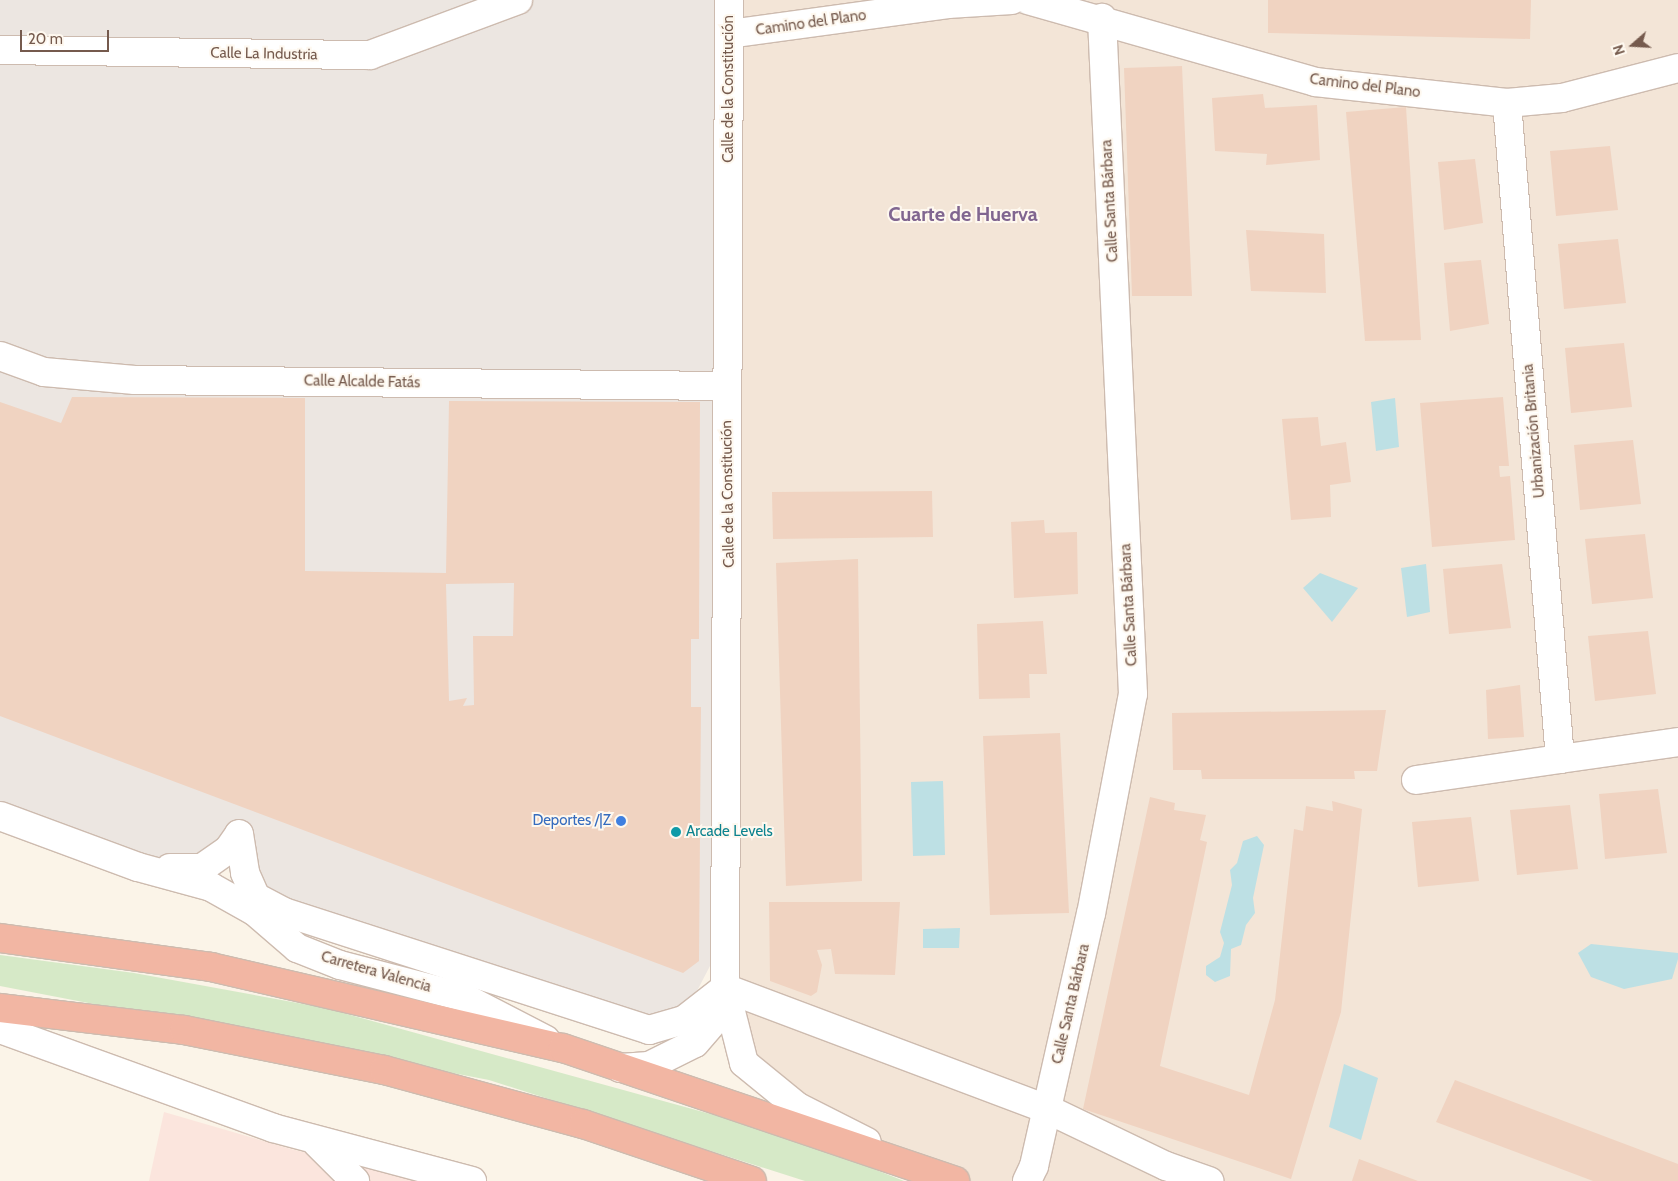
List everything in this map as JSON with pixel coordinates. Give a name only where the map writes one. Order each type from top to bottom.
[{"type":"highway","points":[[0,938],[211,967],[562,1048],[956,1181]]},
{"type":"highway","points":[[0,1008],[184,1030],[384,1070],[583,1124],[752,1181]]},
{"type":"street","name":"Calle La Industria","points":[[0,50],[370,55],[518,0]]},
{"type":"street","name":"Calle de la Constitución","points":[[729,0],[725,988],[744,1063],[798,1107],[910,1164]]},
{"type":"street","name":"Camino del Plano","points":[[729,34],[948,4],[1012,0]]},
{"type":"street","name":"Camino del Plano","points":[[1028,0],[1102,18],[1314,82],[1507,103],[1562,98],[1678,68]]},
{"type":"street","name":"Calle Santa Bárbara","points":[[1027,1181],[1034,1166],[1093,905],[1133,694],[1102,18]]},
{"type":"street","name":"Urbanización Britania","points":[[1507,103],[1560,759]]},
{"type":"street","name":"Calle Alcalde Fatás","points":[[0,356],[44,372],[135,380],[727,386]]},
{"type":"street","points":[[1416,780],[1678,742]]},
{"type":"street","name":"Carretera Valencia","points":[[0,816],[138,867],[212,887],[254,911],[297,948],[340,965],[463,996],[562,1048]]},
{"type":"street","points":[[138,867],[202,868],[228,850],[239,834],[245,873],[255,895]]},
{"type":"street","points":[[224,894],[255,895],[284,912],[649,1030],[684,1020],[725,988],[1047,1109],[1163,1174],[1208,1181]]},
{"type":"street","name":"Calle de la Constitución","points":[[620,1068],[648,1066],[695,1043],[714,1021],[725,988]]},
{"type":"street","points":[[0,1030],[316,1142],[472,1181]]},
{"type":"street","points":[[316,1142],[355,1181]]},
{"type":"shaded area","points":[[0,0],[729,0],[729,586],[711,964],[698,989],[680,1010],[649,1018],[292,905],[214,851],[156,862],[0,802]]},
{"type":"shaded area","points":[[729,0],[1678,0],[1678,1181],[955,1181],[798,1107],[734,1035]]},
{"type":"shaded area","points":[[164,1112],[291,1149],[419,1181],[149,1181]]},
{"type":"green space","points":[[0,955],[134,973],[325,1008],[790,1136],[904,1181],[805,1181],[489,1080],[0,986]]},
{"type":"water","points":[[1395,398],[1399,447],[1376,451],[1371,402]]},
{"type":"water","points":[[1426,564],[1430,612],[1407,617],[1401,568]]},
{"type":"water","points":[[1320,573],[1358,588],[1332,622],[1303,588]]},
{"type":"water","points":[[943,781],[945,855],[913,856],[911,782]]},
{"type":"water","points":[[1257,836],[1264,845],[1253,898],[1255,913],[1246,925],[1241,945],[1231,949],[1230,976],[1215,982],[1206,975],[1206,966],[1220,957],[1224,943],[1220,932],[1232,885],[1230,870],[1237,863],[1243,841]]},
{"type":"water","points":[[960,928],[959,948],[923,948],[923,929]]},
{"type":"water","points":[[1591,944],[1678,953],[1678,959],[1672,979],[1624,989],[1591,977],[1578,953]]},
{"type":"water","points":[[1344,1064],[1378,1078],[1361,1140],[1329,1127]]},
{"type":"building","points":[[1268,0],[1531,0],[1530,39],[1268,33]]},
{"type":"building","points":[[1182,66],[1192,296],[1132,296],[1124,68]]},
{"type":"building","points":[[1263,94],[1265,108],[1317,105],[1320,160],[1266,165],[1267,154],[1215,151],[1212,98]]},
{"type":"building","points":[[1406,107],[1421,340],[1365,341],[1346,112]]},
{"type":"building","points":[[1610,146],[1618,210],[1556,216],[1550,151]]},
{"type":"building","points":[[1475,159],[1483,223],[1444,230],[1438,162]]},
{"type":"building","points":[[1246,230],[1324,234],[1326,293],[1251,291]]},
{"type":"building","points":[[1618,239],[1626,303],[1564,309],[1558,244]]},
{"type":"building","points":[[1481,260],[1489,324],[1450,331],[1444,263]]},
{"type":"building","points":[[1624,343],[1632,407],[1571,413],[1565,348]]},
{"type":"building","points":[[72,397],[305,398],[305,571],[446,573],[449,401],[700,402],[699,639],[691,639],[691,707],[701,707],[699,961],[683,973],[0,716],[0,402],[61,423]],"holes":[[[514,583],[513,636],[473,636],[474,705],[463,706],[467,698],[449,701],[446,584]]]},
{"type":"building","points":[[1503,397],[1509,466],[1499,466],[1500,477],[1510,476],[1515,540],[1432,547],[1420,403]]},
{"type":"building","points":[[1318,417],[1321,446],[1346,442],[1351,482],[1330,485],[1331,517],[1291,520],[1282,419]]},
{"type":"building","points":[[1633,440],[1641,504],[1580,510],[1574,445]]},
{"type":"building","points":[[932,491],[933,537],[773,539],[772,492]]},
{"type":"building","points":[[1044,520],[1045,533],[1077,532],[1078,594],[1014,598],[1011,522]]},
{"type":"building","points":[[1645,534],[1653,598],[1592,604],[1585,539]]},
{"type":"building","points":[[858,559],[862,881],[786,886],[776,563]]},
{"type":"building","points":[[1502,564],[1511,628],[1449,634],[1443,569]]},
{"type":"building","points":[[1043,621],[1047,674],[1029,674],[1030,698],[979,699],[977,624]]},
{"type":"building","points":[[1648,631],[1656,694],[1595,701],[1588,636]]},
{"type":"building","points":[[1520,685],[1524,737],[1488,739],[1486,690]]},
{"type":"building","points":[[1386,710],[1377,771],[1354,771],[1355,779],[1202,779],[1201,770],[1173,770],[1172,713]]},
{"type":"building","points":[[1060,733],[1069,913],[990,915],[983,736]]},
{"type":"building","points":[[1658,789],[1667,853],[1605,859],[1599,794]]},
{"type":"building","points":[[1150,797],[1175,803],[1174,810],[1206,815],[1200,840],[1207,842],[1160,1066],[1249,1095],[1275,1000],[1294,829],[1303,831],[1306,806],[1333,811],[1332,801],[1362,809],[1341,1012],[1291,1179],[1083,1109]]},
{"type":"building","points":[[1570,805],[1578,869],[1517,875],[1510,810]]},
{"type":"building","points":[[1471,817],[1479,881],[1418,887],[1412,822]]},
{"type":"building","points":[[769,902],[900,902],[895,975],[835,974],[831,949],[817,950],[822,965],[817,992],[811,996],[770,981]]},
{"type":"building","points":[[1455,1080],[1678,1164],[1678,1181],[1593,1181],[1436,1122]]},
{"type":"building","points":[[1359,1159],[1418,1181],[1352,1181]]},
{"type":"place","name":"Deportes /|Z","points":[[621,821]]},
{"type":"place","name":"Arcade Levels","points":[[676,832]]},
{"type":"district","name":"Cuarte de Huerva","points":[[963,214]]}]
